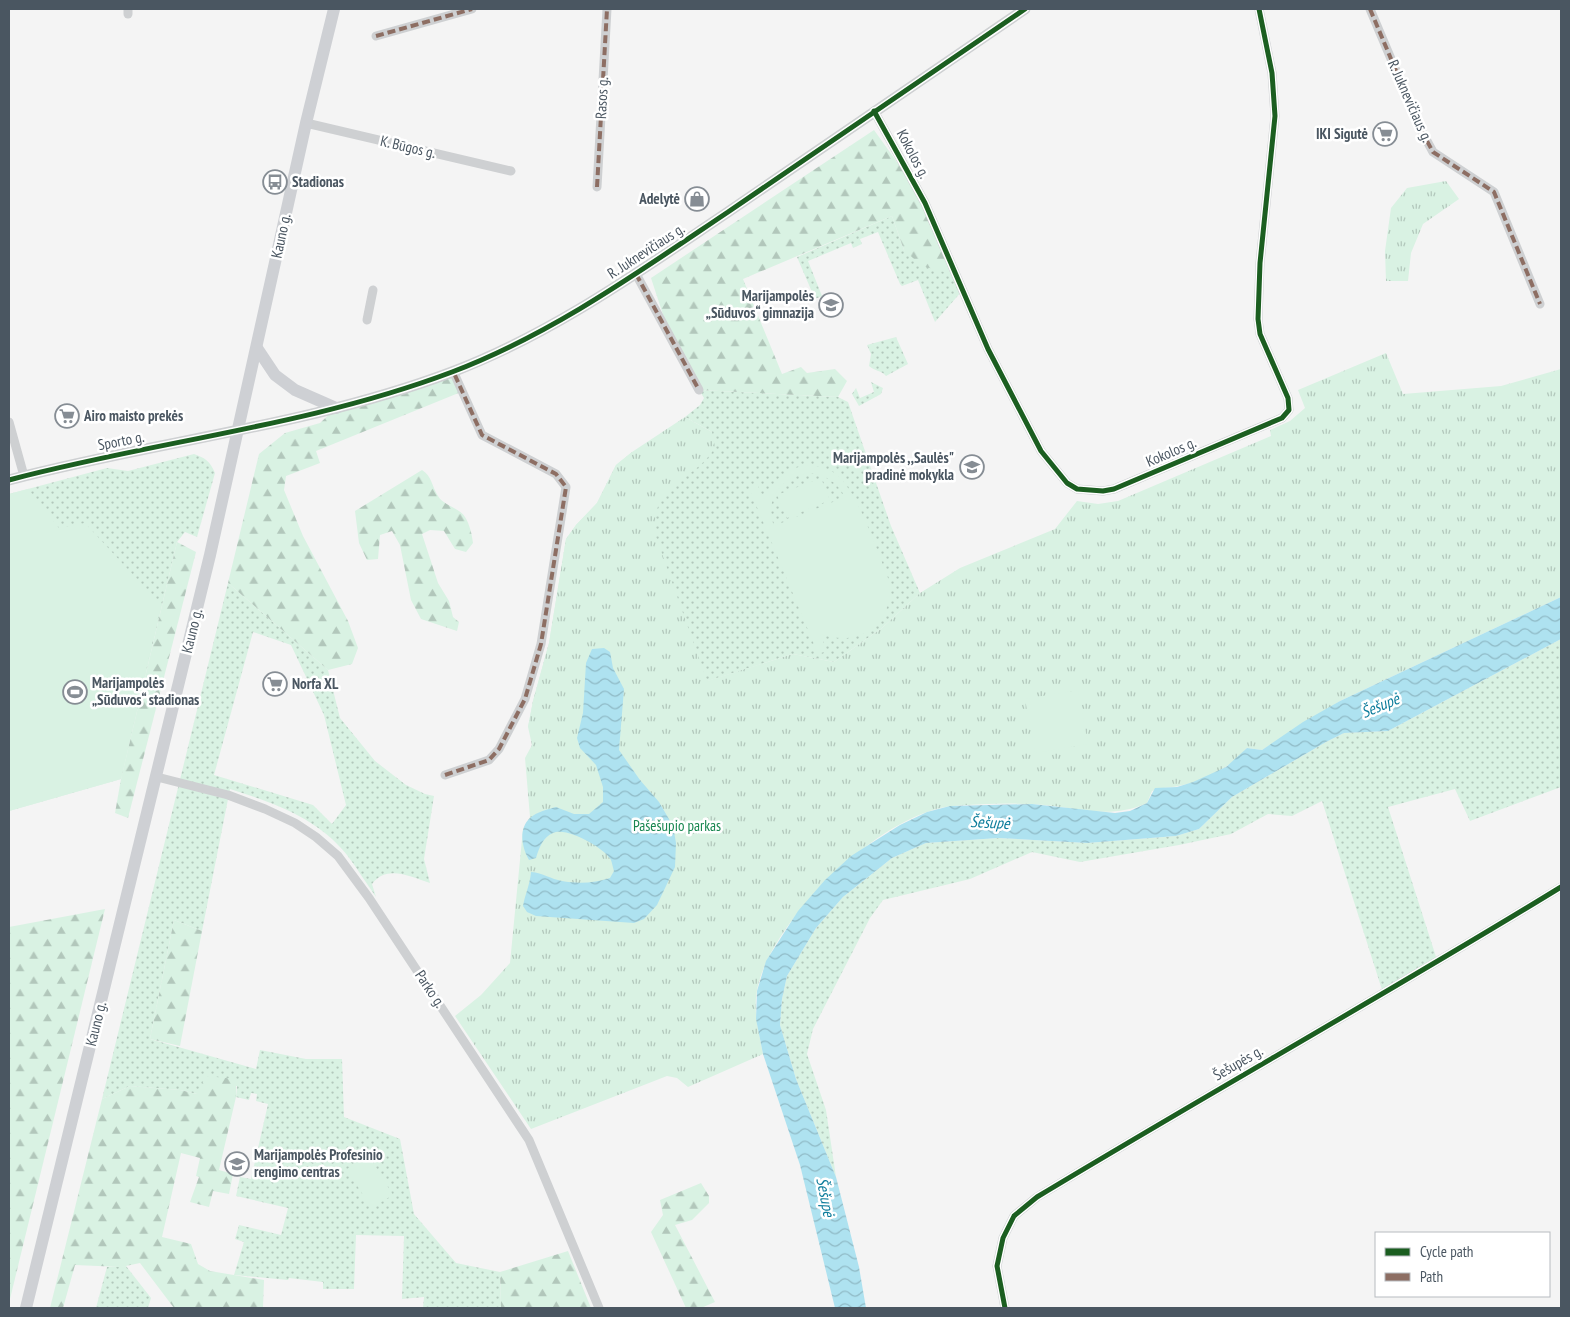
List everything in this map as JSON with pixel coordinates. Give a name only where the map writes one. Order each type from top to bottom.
[{"type":"main road","name":"Kauno g.","points":[[26,1308],[157,777],[239,431],[306,123],[334,9]]},
{"type":"main road","points":[[257,348],[275,375],[294,390],[336,408]]},
{"type":"street","points":[[376,36],[472,9]]},
{"type":"street","name":"Rasos g.","points":[[597,187],[607,9]]},
{"type":"street","name":"R. Juknevičiaus g.","points":[[239,431],[384,395],[453,371],[538,332],[636,274],[1025,9]]},
{"type":"street","name":"Kokolos g.","points":[[874,111],[925,203],[984,341],[1041,451],[1067,483],[1077,488],[1103,491],[1282,418],[1289,410],[1288,398],[1260,334],[1258,319],[1260,263],[1275,116],[1272,73],[1259,9]]},
{"type":"street","name":"R. Juknevičiaus g.","points":[[1370,9],[1421,130],[1433,152],[1494,192],[1540,304]]},
{"type":"street","name":"K. Būgos g.","points":[[306,123],[511,171]]},
{"type":"street","points":[[636,274],[699,390]]},
{"type":"street","points":[[367,320],[373,290]]},
{"type":"street","points":[[445,775],[489,760],[499,749],[525,699],[541,644],[566,486],[556,474],[482,435],[453,371]]},
{"type":"street","points":[[9,422],[24,476]]},
{"type":"street","name":"Sporto g.","points":[[9,480],[103,457],[239,431]]},
{"type":"street","name":"Parko g.","points":[[157,777],[228,795],[266,809],[295,822],[338,856],[369,898],[529,1140],[599,1308]]},
{"type":"street","name":"Šešupės g.","points":[[1005,1308],[997,1266],[1003,1238],[1014,1216],[1038,1198],[1243,1074],[1438,963],[1561,887]]},
{"type":"green space","points":[[874,130],[922,197],[956,275],[922,266],[904,250],[892,216],[743,279],[782,374],[801,367],[807,373],[835,369],[847,381],[838,397],[699,390],[670,336],[651,278]]},
{"type":"green space","points":[[1446,181],[1459,199],[1423,224],[1411,253],[1408,281],[1386,281],[1385,251],[1391,208],[1407,188]]},
{"type":"green space","points":[[892,216],[904,250],[956,275],[962,291],[935,322],[918,280],[902,286],[900,284],[878,232],[860,239],[862,244],[853,248],[851,243],[808,261],[822,296],[815,299],[797,257]]},
{"type":"green space","points":[[896,337],[908,364],[886,376],[869,366],[871,354],[867,345]]},
{"type":"green space","name":"Pašešupio parkas","points":[[1386,353],[1403,394],[1501,386],[1561,369],[1561,597],[1340,701],[1262,750],[1247,748],[1216,773],[1187,784],[1152,791],[1147,803],[1118,811],[1104,812],[1032,804],[953,806],[925,813],[894,828],[863,849],[833,874],[806,903],[783,933],[766,963],[757,990],[756,1014],[763,1054],[688,1087],[677,1078],[667,1076],[531,1129],[455,1016],[481,995],[510,963],[523,829],[530,817],[525,758],[532,745],[528,727],[549,643],[566,539],[576,525],[597,503],[616,465],[632,452],[685,417],[712,432],[715,447],[706,459],[667,492],[660,502],[656,516],[655,534],[707,681],[793,654],[834,662],[882,628],[920,593],[960,568],[1055,529],[1077,501],[1098,504],[1118,501],[1271,436],[1270,430],[1290,421],[1305,408],[1298,390]]},
{"type":"green space","points":[[453,371],[461,392],[316,451],[320,463],[286,476],[284,490],[303,536],[348,621],[358,648],[352,664],[328,670],[228,583],[259,454],[285,433],[320,423],[336,408]]},
{"type":"green space","points":[[871,382],[883,388],[881,394],[859,406],[852,394],[856,388],[860,398],[874,392]]},
{"type":"green space","points":[[699,390],[838,397],[848,402],[891,526],[920,593],[882,628],[834,662],[793,654],[692,686],[528,727],[549,643],[566,539],[576,525],[597,503],[616,465],[632,452],[631,468],[712,432],[685,417],[700,405],[704,398]]},
{"type":"green space","name":"Marijampolės „Sūduvos“ stadionas","points":[[194,454],[207,461],[215,473],[197,537],[185,532],[177,542],[121,779],[9,811],[9,494],[107,468],[128,471]]},
{"type":"green space","points":[[807,465],[817,466],[833,472],[842,479],[866,521],[889,580],[889,596],[886,609],[872,629],[861,635],[848,638],[835,638],[820,634],[827,651],[818,654],[749,488],[757,484],[764,499],[781,476]],"holes":[[[815,474],[835,483],[845,497],[774,526],[771,507],[777,491],[790,479],[799,475]]]},
{"type":"green space","points":[[422,470],[428,475],[436,493],[441,499],[463,514],[471,533],[473,543],[466,552],[455,549],[444,531],[430,530],[422,534],[438,583],[449,601],[453,617],[459,622],[457,631],[421,619],[411,600],[400,545],[392,531],[380,535],[378,559],[367,560],[359,543],[355,511]]},
{"type":"green space","points":[[821,478],[830,500],[787,518],[777,495]]},
{"type":"green space","name":"Marijampolės „Sūduvos“ stadionas","points":[[28,489],[59,528],[85,523],[161,605],[121,779],[9,811],[9,494]]},
{"type":"green space","points":[[177,542],[196,552],[128,818],[115,813],[121,779]]},
{"type":"green space","points":[[228,583],[328,670],[340,718],[375,761],[406,785],[434,796],[424,859],[430,883],[407,875],[392,873],[378,878],[372,884],[376,897],[347,855],[323,831],[279,806],[230,789],[202,931],[174,920],[150,1039],[256,1069],[260,1050],[306,1059],[342,1059],[344,1117],[400,1139],[414,1214],[456,1263],[500,1272],[501,1308],[423,1308],[424,1297],[402,1299],[404,1236],[356,1235],[354,1289],[323,1289],[323,1282],[234,1275],[244,1242],[235,1239],[239,1225],[281,1235],[288,1208],[236,1196],[240,1177],[251,1179],[268,1104],[256,1101],[257,1094],[251,1093],[249,1100],[236,1097],[237,1086],[197,1094],[180,1090],[130,1086],[102,1099]],"holes":[[[253,632],[291,645],[324,715],[346,805],[332,824],[313,805],[214,775]]]},
{"type":"green space","points":[[1561,639],[1561,787],[1470,821],[1455,789],[1388,807],[1438,963],[1383,993],[1322,801],[1292,816],[1268,814],[1231,834],[1179,845],[1080,862],[1032,852],[970,879],[883,900],[870,918],[813,1029],[807,1054],[826,1110],[836,1177],[796,1079],[780,1025],[782,999],[787,976],[816,928],[843,897],[892,858],[926,843],[998,838],[1087,843],[1176,836],[1199,829],[1232,797],[1326,742],[1344,733],[1388,731]]},
{"type":"green space","points":[[1078,690],[1088,744],[1035,753],[1025,699]]},
{"type":"green space","points":[[105,909],[9,1303],[9,927]]},
{"type":"green space","points":[[174,920],[202,931],[180,1046],[150,1039]]},
{"type":"green space","points":[[206,1076],[236,1079],[236,1097],[219,1170],[233,1174],[229,1194],[213,1191],[209,1207],[190,1202],[199,1177],[196,1176],[200,1158],[181,1153],[162,1237],[191,1244],[198,1264],[210,1271],[264,1280],[263,1308],[174,1308],[140,1263],[121,1267],[75,1265],[63,1308],[50,1308],[102,1099],[130,1086],[180,1090],[197,1094]]},
{"type":"green space","points":[[369,1156],[393,1195],[371,1208],[347,1169]]},
{"type":"green space","points":[[701,1183],[709,1196],[709,1203],[692,1220],[675,1225],[715,1302],[701,1308],[686,1308],[651,1232],[663,1215],[660,1200]]},
{"type":"green space","points":[[568,1251],[591,1308],[501,1308],[500,1272]]},
{"type":"green space","points":[[126,1266],[151,1298],[148,1308],[96,1308],[107,1267]]},
{"type":"water","name":"Šešupė","points":[[1561,597],[1561,639],[1388,731],[1344,733],[1326,742],[1232,797],[1199,829],[1176,836],[1087,843],[998,838],[926,843],[892,858],[843,897],[816,928],[787,976],[782,999],[780,1025],[796,1079],[836,1177],[859,1267],[866,1308],[835,1308],[800,1165],[763,1054],[756,1019],[757,991],[766,961],[798,911],[825,880],[851,856],[900,825],[927,812],[950,806],[1032,804],[1115,813],[1130,811],[1147,803],[1155,788],[1177,787],[1226,767],[1247,748],[1262,750],[1303,722],[1340,701]]},
{"type":"water","points":[[604,648],[610,652],[613,668],[624,689],[619,750],[640,780],[659,802],[673,826],[676,843],[675,867],[657,905],[644,919],[634,923],[536,916],[527,912],[523,906],[531,872],[562,881],[580,883],[610,878],[614,871],[611,860],[607,855],[585,839],[575,835],[559,832],[553,833],[542,843],[536,858],[529,860],[522,839],[526,822],[539,812],[556,807],[574,814],[589,814],[603,802],[603,787],[596,765],[580,748],[577,738],[583,713],[586,663],[592,649]]},
{"type":"marked path","points":[[376,36],[472,9]]},
{"type":"marked path","points":[[597,187],[607,9]]},
{"type":"marked path","points":[[1370,9],[1421,130],[1433,152],[1494,192],[1540,304]]},
{"type":"marked path","points":[[636,274],[699,390]]},
{"type":"marked path","points":[[445,775],[489,760],[499,749],[525,699],[541,644],[566,487],[556,474],[482,435],[453,371]]},
{"type":"cycle path","points":[[9,480],[64,466],[288,420],[343,406],[398,391],[489,357],[560,320],[628,279],[1025,9]]},
{"type":"cycle path","points":[[874,111],[925,203],[988,349],[1041,451],[1067,483],[1077,489],[1103,491],[1114,489],[1282,418],[1289,410],[1288,398],[1260,334],[1258,319],[1260,263],[1275,116],[1272,73],[1259,9]]},
{"type":"cycle path","points":[[1005,1308],[997,1266],[1003,1238],[1014,1216],[1037,1197],[1561,887]]},
{"type":"place","name":"IKI Sigutė","points":[[1385,134]]},
{"type":"place","name":"Stadionas","points":[[275,182]]},
{"type":"place","name":"Adelytė","points":[[697,199]]},
{"type":"place","name":"Marijampolės „Sūduvos“ gimnazija","points":[[831,305]]},
{"type":"place","name":"Airo maisto prekės","points":[[67,416]]},
{"type":"place","name":"Marijampolės ,,Saulės\" pradinė mokykla","points":[[972,467]]},
{"type":"place","name":"Norfa XL","points":[[275,684]]},
{"type":"place","name":"Marijampolės „Sūduvos“ stadionas","points":[[75,692]]},
{"type":"place","name":"Marijampolės Profesinio rengimo centras","points":[[237,1164]]}]
